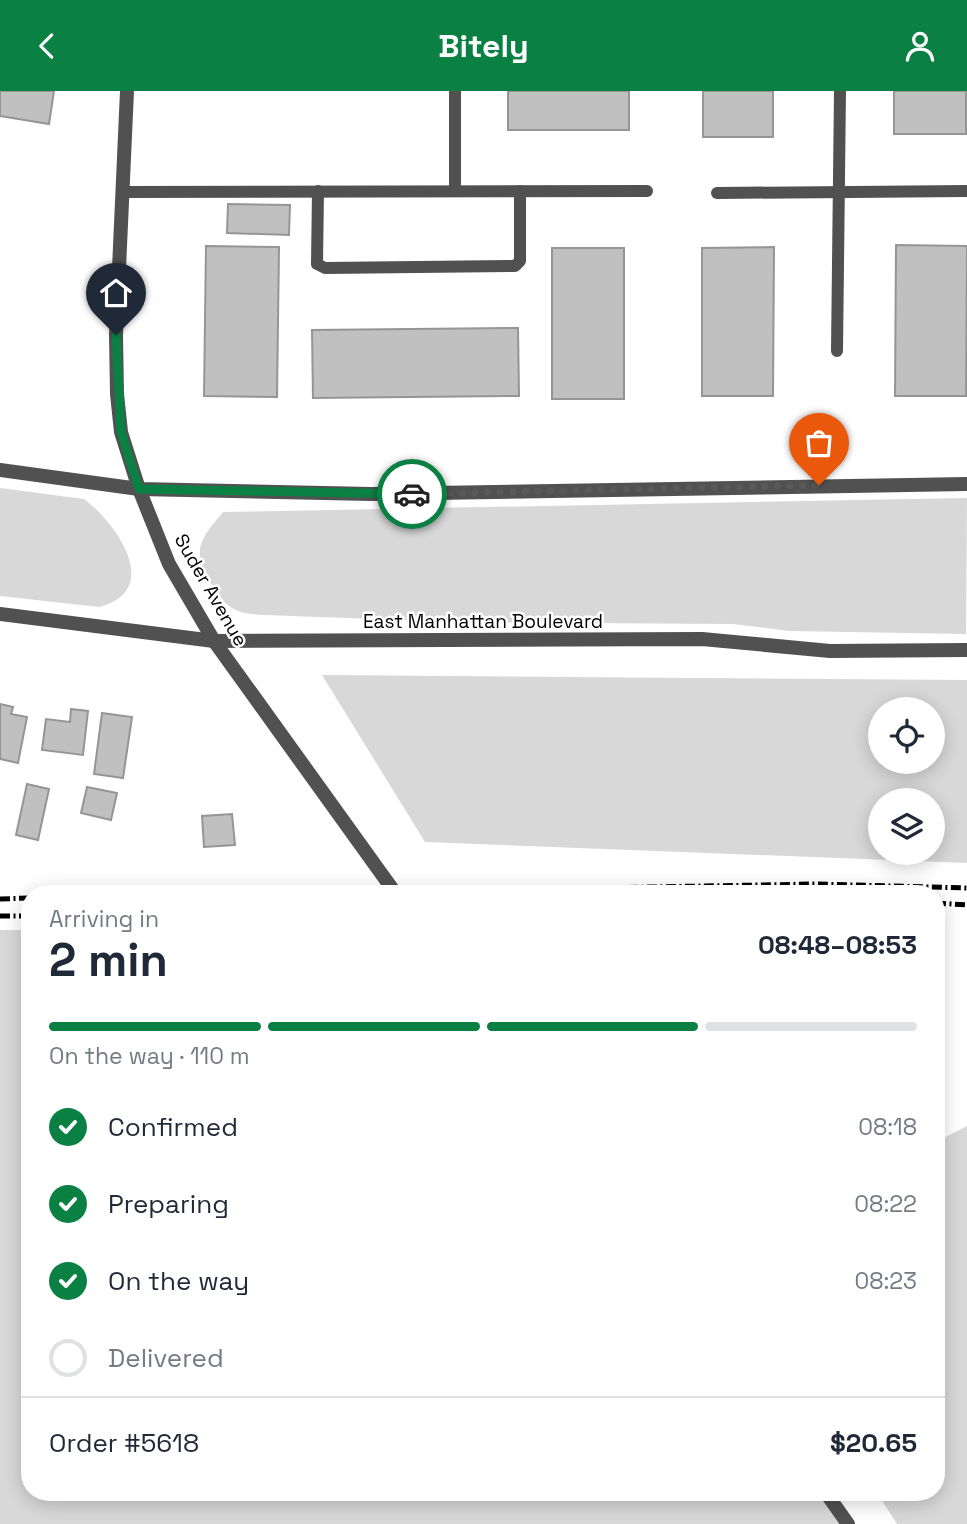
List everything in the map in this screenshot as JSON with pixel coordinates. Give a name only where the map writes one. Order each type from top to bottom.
[{"type":"street","name":"Suder Avenue","points":[[127,91],[117,394],[121,432],[139,489],[169,564],[214,641],[390,885]]},
{"type":"street","points":[[0,470],[139,489],[454,494],[770,485],[967,484]]},
{"type":"street","name":"East Manhattan Boulevard","points":[[0,614],[214,641],[702,639],[830,651],[967,650]]},
{"type":"street","points":[[831,1501],[848,1524]]},
{"type":"lane","points":[[455,91],[455,191]]},
{"type":"lane","points":[[836,351],[840,91]]},
{"type":"lane","points":[[318,191],[317,264],[325,268],[515,265],[520,261],[520,191]]},
{"type":"lane","points":[[122,192],[647,191]]},
{"type":"lane","points":[[717,193],[967,191]]},
{"type":"shaded area","points":[[0,488],[84,499],[120,539],[128,556],[131,572],[129,586],[118,598],[99,607],[0,596]]},
{"type":"shaded area","points":[[967,498],[966,634],[790,631],[733,624],[454,622],[251,614],[237,611],[224,601],[209,580],[200,556],[203,539],[223,512]]},
{"type":"shaded area","points":[[322,675],[967,680],[967,863],[945,862],[945,788],[868,788],[868,859],[425,842]]},
{"type":"shaded area","points":[[0,930],[21,930],[21,1501],[831,1501],[848,1524],[0,1524]]},
{"type":"shaded area","points":[[967,1126],[967,1524],[897,1524],[882,1501],[945,1501],[945,1137]]},
{"type":"building","points":[[0,91],[54,91],[49,124],[0,116]]},
{"type":"building","points":[[508,91],[629,91],[629,130],[508,130]]},
{"type":"building","points":[[703,91],[773,91],[773,137],[703,137]]},
{"type":"building","points":[[894,91],[966,91],[966,134],[894,134]]},
{"type":"building","points":[[228,204],[290,205],[289,235],[227,233]]},
{"type":"building","points":[[896,245],[967,246],[966,396],[895,396]]},
{"type":"building","points":[[206,246],[279,247],[277,397],[204,396]]},
{"type":"building","points":[[774,247],[773,396],[702,396],[702,248]]},
{"type":"building","points":[[552,248],[624,248],[624,399],[552,399]]},
{"type":"building","points":[[518,328],[519,396],[313,398],[312,330]]},
{"type":"building","points":[[0,704],[13,707],[11,714],[27,717],[18,763],[0,759]]},
{"type":"building","points":[[71,709],[88,711],[83,755],[42,750],[46,719],[70,722]]},
{"type":"building","points":[[102,713],[132,717],[123,778],[94,774]]},
{"type":"building","points":[[27,784],[49,789],[38,840],[16,835]]},
{"type":"building","points":[[87,787],[117,793],[111,820],[81,813]]},
{"type":"building","points":[[232,814],[235,845],[204,847],[202,816]]},
{"type":"railway","points":[[760,885],[853,885]]},
{"type":"railway","points":[[945,887],[967,888]]},
{"type":"railway","points":[[0,899],[21,898]]},
{"type":"railway","points":[[945,904],[967,905]]},
{"type":"railway","points":[[0,916],[21,916]]},
{"type":"way so far","points":[[412,494],[819,485]]},
{"type":"route","points":[[116,335],[121,432],[139,489],[412,494]]}]
